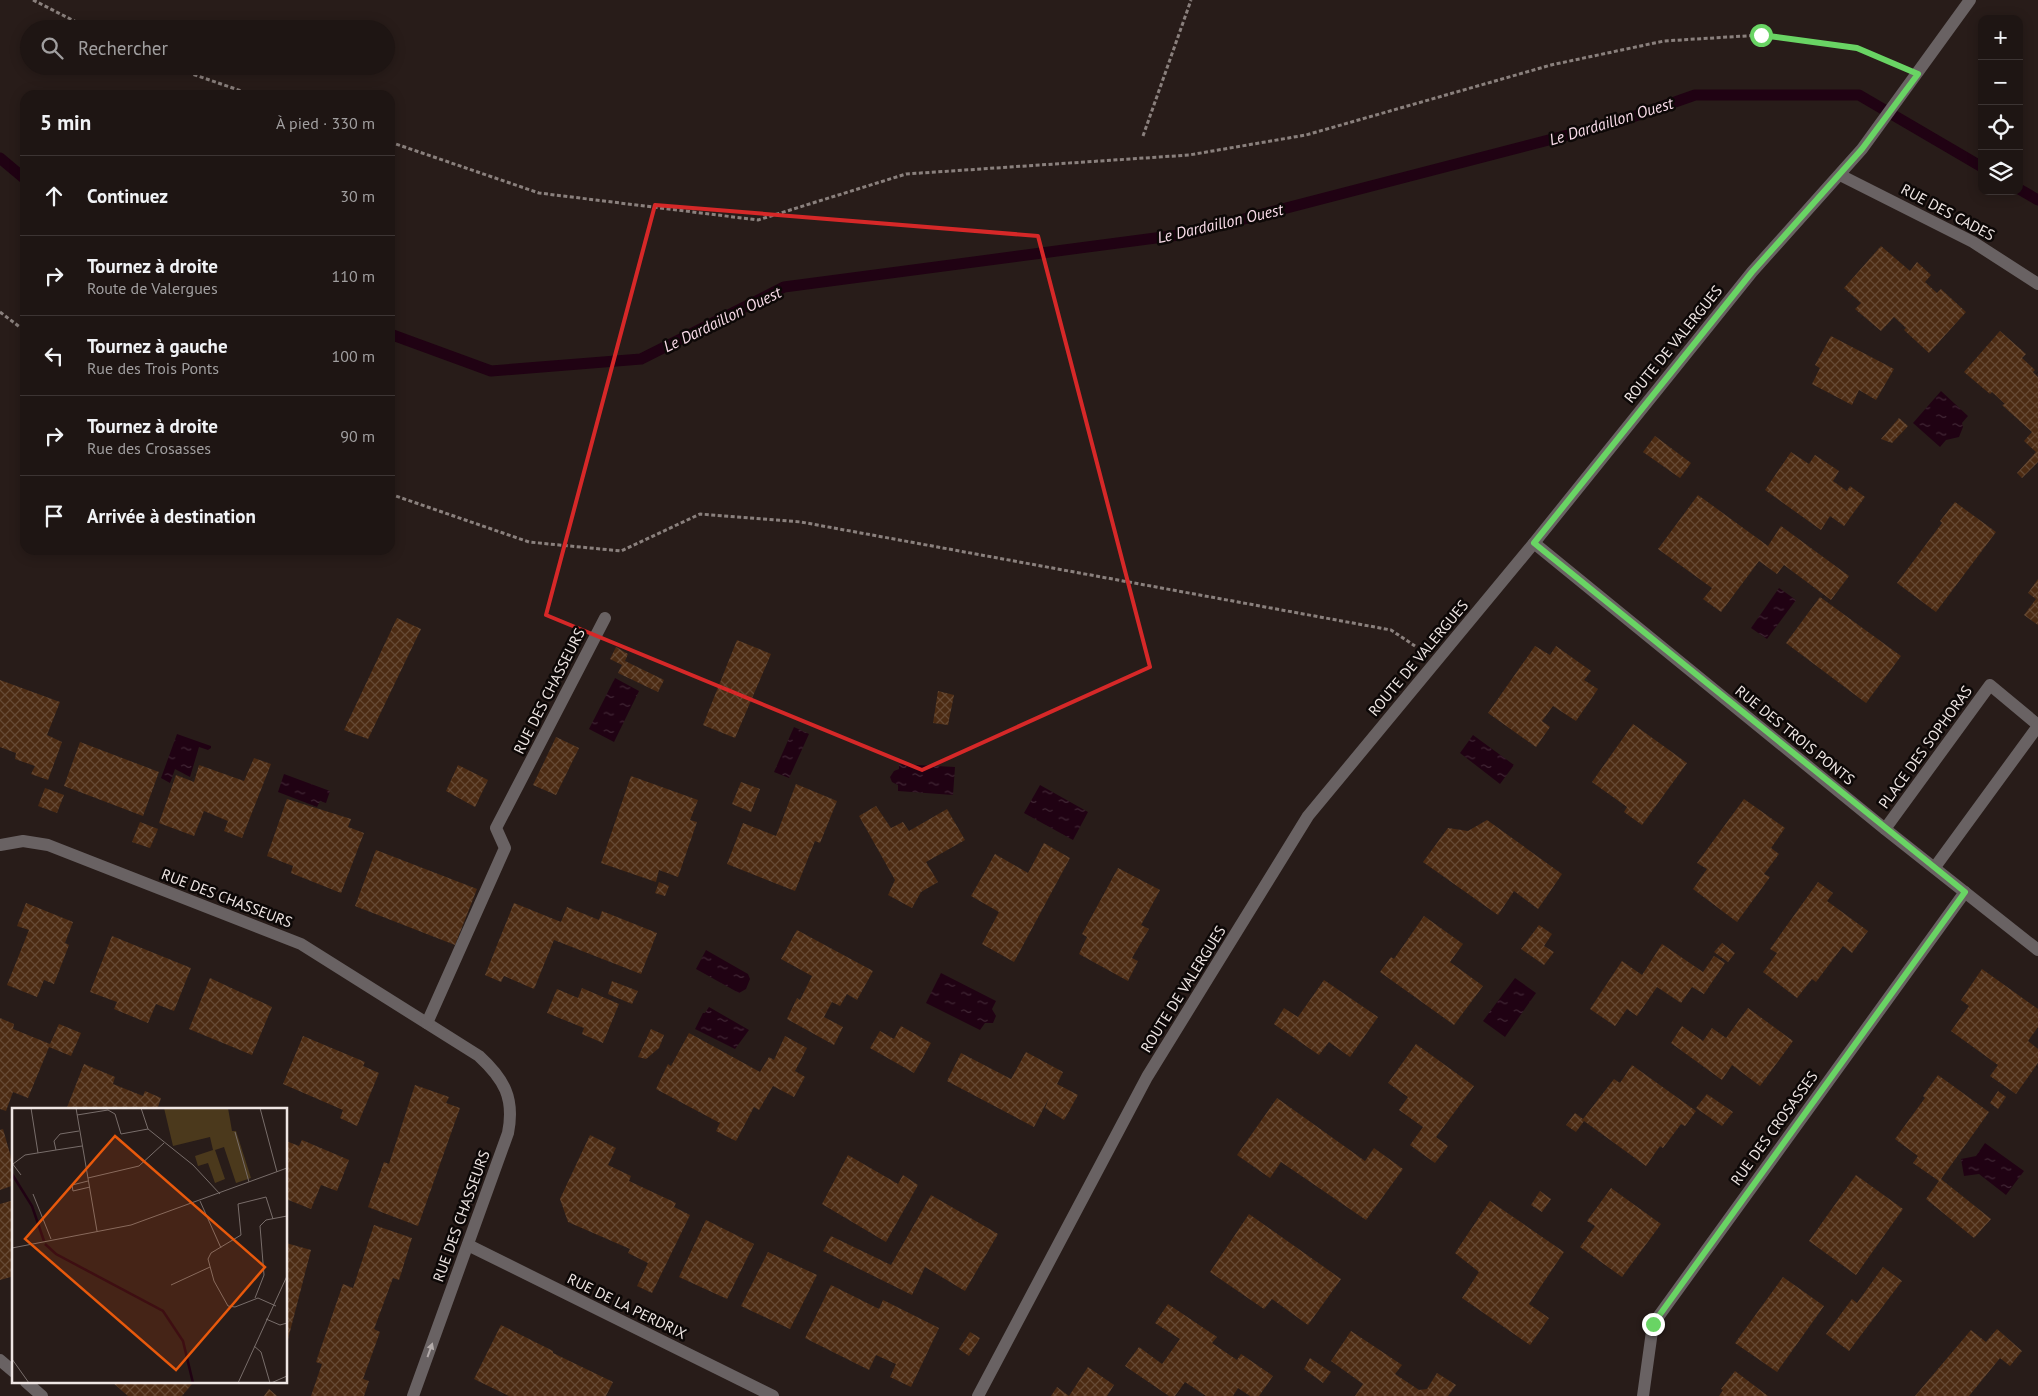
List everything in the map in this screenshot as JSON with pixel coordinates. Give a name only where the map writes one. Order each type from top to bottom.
[{"type":"street","name":"ROUTE DE VALERGUES","points":[[978,1396],[1147,1077],[1303,825],[1534,543],[1752,272],[1862,149],[1970,0]]},
{"type":"street","name":"RUE DES CADES","points":[[1840,175],[1973,242],[2038,284]]},
{"type":"street","name":"RUE DES TROIS PONTS","points":[[1534,543],[1885,829],[2038,950]]},
{"type":"street","name":"RUE DES CHASSEURS","points":[[427,1023],[505,848],[496,828],[605,618]]},
{"type":"street","name":"PLACE DES SOPHORAS","points":[[1885,829],[1990,685],[2038,725],[1935,867]]},
{"type":"street","name":"RUE DES CHASSEURS","points":[[0,845],[23,840],[48,845],[301,944],[479,1056],[497,1072],[506,1089],[512,1114],[508,1133],[413,1396]]},
{"type":"street","name":"RUE DES CROSASSES","points":[[1643,1396],[1653,1324],[1965,892]]},
{"type":"street","name":"RUE DE LA PERDRIX","points":[[468,1245],[773,1396]]},
{"type":"street","points":[[0,1360],[12,1370]]},
{"type":"street","points":[[28,1384],[42,1396]]},
{"type":"path","points":[[33,0],[72,20]]},
{"type":"path","points":[[1143,136],[1191,0]]},
{"type":"path","points":[[395,144],[539,193],[758,220],[906,174],[1190,155],[1306,135],[1551,65],[1664,41],[1761,35],[1857,48],[1914,79]]},
{"type":"path","points":[[195,75],[239,90]]},
{"type":"path","points":[[0,312],[20,327]]},
{"type":"path","points":[[395,496],[529,542],[621,551],[700,514],[800,522],[1391,630],[1437,661]]},
{"type":"highlighted area","points":[[655,205],[1038,236],[1150,667],[922,770],[546,615]]},
{"type":"water","points":[[1941,391],[1968,416],[1962,423],[1963,427],[1959,437],[1946,440],[1940,447],[1913,423]]},
{"type":"water","points":[[1779,588],[1796,600],[1767,639],[1751,628]]},
{"type":"water","points":[[615,678],[639,691],[614,742],[589,729]]},
{"type":"water","points":[[794,727],[809,734],[789,778],[774,772]]},
{"type":"water","points":[[177,734],[211,746],[211,748],[208,750],[199,747],[190,777],[175,769],[170,783],[161,778]]},
{"type":"water","points":[[1473,735],[1514,765],[1500,784],[1460,753]]},
{"type":"water","points":[[899,764],[955,767],[953,795],[898,791],[898,785],[892,782],[890,777],[894,771],[899,769]]},
{"type":"water","points":[[284,774],[330,791],[326,803],[320,801],[317,807],[278,792]]},
{"type":"water","points":[[1040,785],[1088,812],[1073,840],[1024,813]]},
{"type":"water","points":[[706,950],[748,974],[750,979],[746,989],[739,993],[696,969]]},
{"type":"water","points":[[941,973],[996,1001],[992,1009],[996,1016],[993,1023],[985,1023],[980,1030],[926,1003]]},
{"type":"water","points":[[1515,978],[1536,993],[1505,1037],[1483,1021]]},
{"type":"water","points":[[709,1007],[749,1030],[735,1049],[695,1029],[703,1013]]},
{"type":"water","points":[[1985,1143],[2024,1171],[2006,1195],[1979,1174],[1964,1176],[1961,1159],[1976,1156]]},
{"type":"building","points":[[1881,246],[1910,271],[1917,262],[1931,275],[1925,282],[1937,293],[1941,289],[1966,312],[1929,353],[1904,330],[1906,328],[1894,317],[1881,331],[1855,309],[1861,303],[1844,288]]},
{"type":"building","points":[[2000,331],[2026,354],[2022,358],[2035,370],[2033,372],[2038,377],[2038,462],[2022,478],[2017,473],[2036,452],[2024,441],[2032,432],[2002,405],[2005,404],[1992,392],[1990,394],[1964,372]]},
{"type":"building","points":[[1831,336],[1894,369],[1876,400],[1859,390],[1852,405],[1812,384],[1820,368],[1815,365]]},
{"type":"building","points":[[1899,418],[1908,426],[1892,443],[1881,439]]},
{"type":"building","points":[[1655,436],[1691,463],[1680,478],[1643,452]]},
{"type":"building","points":[[1791,452],[1809,464],[1815,455],[1839,471],[1833,481],[1847,491],[1850,486],[1865,497],[1844,526],[1830,516],[1821,530],[1765,490]]},
{"type":"building","points":[[1698,495],[1768,546],[1781,526],[1849,576],[1831,600],[1784,565],[1777,574],[1759,561],[1721,612],[1703,599],[1712,588],[1658,549]]},
{"type":"building","points":[[1955,502],[1996,532],[1936,612],[1897,583],[1942,523],[1940,521]]},
{"type":"building","points":[[2038,579],[2038,625],[2024,615],[2036,599],[2028,593]]},
{"type":"building","points":[[1820,597],[1901,656],[1866,703],[1786,643]]},
{"type":"building","points":[[397,618],[421,629],[368,739],[344,730]]},
{"type":"building","points":[[737,640],[771,654],[735,738],[703,725]]},
{"type":"building","points":[[1535,646],[1550,655],[1556,646],[1591,671],[1584,680],[1598,689],[1576,721],[1553,706],[1542,721],[1550,727],[1536,747],[1488,713]]},
{"type":"building","points":[[616,647],[628,654],[625,661],[664,680],[658,692],[618,673],[622,665],[610,659]]},
{"type":"building","points":[[0,680],[60,702],[47,735],[62,742],[48,780],[31,774],[35,766],[15,759],[16,753],[0,747]]},
{"type":"building","points":[[938,691],[954,695],[948,725],[933,723]]},
{"type":"building","points":[[1633,724],[1687,763],[1642,825],[1624,812],[1627,807],[1592,782]]},
{"type":"building","points":[[556,737],[579,748],[556,795],[533,785]]},
{"type":"building","points":[[80,742],[159,772],[143,816],[64,786]]},
{"type":"building","points":[[254,758],[271,764],[242,838],[224,831],[228,821],[204,811],[194,836],[159,823],[176,775],[194,782],[199,765],[244,781]]},
{"type":"building","points":[[458,765],[488,780],[475,807],[446,791]]},
{"type":"building","points":[[631,776],[698,800],[690,820],[697,822],[678,877],[659,870],[656,882],[601,863]]},
{"type":"building","points":[[741,782],[760,789],[751,812],[732,804]]},
{"type":"building","points":[[796,784],[837,801],[820,843],[815,841],[795,891],[727,864],[743,823],[776,836]]},
{"type":"building","points":[[45,788],[64,795],[57,813],[38,806]]},
{"type":"building","points":[[287,799],[351,819],[348,827],[364,833],[341,893],[291,873],[293,866],[267,856]]},
{"type":"building","points":[[1744,799],[1785,828],[1771,848],[1779,854],[1764,874],[1770,877],[1737,922],[1693,889],[1707,869],[1697,863]]},
{"type":"building","points":[[876,806],[891,828],[903,822],[909,831],[947,809],[965,840],[926,862],[938,882],[921,892],[912,908],[888,895],[895,880],[859,816]]},
{"type":"building","points":[[1487,820],[1562,874],[1538,909],[1514,891],[1498,915],[1423,862],[1448,828],[1468,831]]},
{"type":"building","points":[[140,822],[158,829],[150,848],[132,842]]},
{"type":"building","points":[[1044,843],[1070,858],[1014,962],[982,944],[999,912],[971,896],[995,854],[1028,873]]},
{"type":"building","points":[[376,850],[477,889],[455,945],[355,906]]},
{"type":"building","points":[[1118,868],[1160,890],[1141,925],[1149,929],[1132,958],[1138,961],[1128,981],[1079,954],[1087,937],[1082,934]]},
{"type":"building","points":[[659,882],[669,886],[665,896],[655,893]]},
{"type":"building","points":[[1818,882],[1833,893],[1827,901],[1868,931],[1852,953],[1843,946],[1816,982],[1812,979],[1797,998],[1763,972],[1777,953],[1770,949]]},
{"type":"building","points":[[26,903],[73,922],[65,943],[69,945],[54,984],[44,980],[37,997],[7,985],[29,930],[17,926]]},
{"type":"building","points":[[514,903],[561,922],[567,907],[599,920],[602,911],[657,933],[641,974],[554,940],[534,989],[504,976],[501,982],[485,975]]},
{"type":"building","points":[[1424,916],[1463,944],[1450,962],[1483,986],[1454,1025],[1380,972],[1391,957],[1394,959]]},
{"type":"building","points":[[1539,925],[1552,934],[1544,946],[1554,952],[1544,965],[1521,949]]},
{"type":"building","points":[[797,930],[873,971],[857,1000],[847,994],[840,1006],[832,1002],[824,1017],[843,1027],[834,1045],[787,1019],[797,998],[800,1000],[812,976],[781,959]]},
{"type":"building","points":[[112,936],[191,968],[174,1011],[156,1004],[148,1023],[114,1009],[117,1002],[90,992]]},
{"type":"building","points":[[1722,943],[1735,953],[1728,962],[1714,952]]},
{"type":"building","points":[[1662,944],[1703,972],[1714,956],[1725,963],[1704,994],[1692,987],[1681,1003],[1657,987],[1637,1016],[1627,1009],[1615,1026],[1590,1009],[1622,961],[1642,975]]},
{"type":"building","points":[[1982,969],[2038,1009],[2038,1027],[2028,1041],[2038,1049],[2038,1063],[2016,1094],[1990,1076],[1998,1065],[1951,1031],[1969,1006],[1961,1000]]},
{"type":"building","points":[[210,978],[272,1007],[252,1055],[189,1029]]},
{"type":"building","points":[[1324,980],[1378,1017],[1350,1057],[1329,1042],[1319,1055],[1274,1024],[1284,1008],[1298,1017]]},
{"type":"building","points":[[612,981],[638,991],[632,1004],[608,994]]},
{"type":"building","points":[[582,988],[619,1004],[603,1043],[582,1034],[584,1028],[547,1013],[557,989],[578,998]]},
{"type":"building","points":[[1748,1008],[1793,1041],[1760,1086],[1732,1065],[1722,1080],[1671,1043],[1682,1026],[1703,1041],[1712,1028],[1726,1038]]},
{"type":"building","points":[[0,1018],[14,1024],[13,1029],[50,1044],[59,1024],[81,1033],[71,1056],[49,1047],[28,1098],[13,1092],[6,1111],[0,1109]]},
{"type":"building","points":[[901,1026],[931,1043],[914,1073],[870,1048],[880,1031],[894,1039]]},
{"type":"building","points":[[651,1029],[664,1035],[659,1048],[646,1059],[638,1057]]},
{"type":"building","points":[[689,1033],[760,1072],[769,1057],[774,1060],[785,1036],[807,1048],[795,1071],[805,1077],[794,1097],[773,1086],[759,1110],[754,1107],[736,1141],[716,1131],[720,1123],[656,1089],[668,1064],[671,1066]]},
{"type":"building","points":[[303,1036],[365,1062],[363,1066],[379,1073],[357,1126],[340,1118],[343,1110],[283,1084]]},
{"type":"building","points":[[1416,1044],[1474,1086],[1436,1137],[1448,1146],[1435,1163],[1410,1145],[1423,1127],[1399,1110],[1408,1097],[1388,1083]]},
{"type":"building","points":[[1026,1052],[1063,1072],[1057,1084],[1078,1095],[1064,1120],[1045,1108],[1049,1098],[1034,1127],[947,1081],[961,1053],[1011,1079]]},
{"type":"building","points":[[84,1064],[115,1077],[113,1084],[143,1096],[145,1091],[161,1098],[158,1108],[67,1108]]},
{"type":"building","points":[[1632,1065],[1696,1111],[1685,1126],[1681,1124],[1663,1148],[1660,1146],[1646,1166],[1584,1121],[1576,1132],[1566,1125],[1575,1113],[1583,1119],[1614,1079],[1620,1083]]},
{"type":"building","points":[[1938,1075],[1989,1112],[1941,1179],[1991,1219],[1974,1238],[1926,1199],[1939,1181],[1913,1163],[1918,1156],[1895,1139],[1925,1098],[1923,1096]]},
{"type":"building","points":[[415,1085],[449,1097],[446,1103],[460,1108],[418,1226],[368,1207],[384,1162],[389,1164]]},
{"type":"building","points":[[1998,1091],[2006,1097],[1998,1109],[1990,1103]]},
{"type":"building","points":[[1707,1094],[1733,1112],[1722,1126],[1696,1108]]},
{"type":"building","points":[[1277,1098],[1365,1161],[1374,1148],[1403,1169],[1366,1220],[1281,1162],[1270,1178],[1237,1155]]},
{"type":"building","points":[[3,1129],[12,1161],[12,1186],[0,1190],[0,1130]]},
{"type":"building","points":[[590,1135],[616,1148],[608,1165],[631,1176],[629,1181],[676,1203],[674,1207],[690,1215],[652,1293],[637,1286],[648,1263],[628,1253],[630,1249],[568,1222],[560,1199]]},
{"type":"building","points":[[302,1140],[349,1160],[337,1191],[321,1185],[311,1209],[288,1200],[288,1142],[299,1146]]},
{"type":"building","points":[[848,1155],[898,1184],[903,1175],[918,1185],[886,1242],[822,1204]]},
{"type":"building","points":[[1856,1175],[1903,1209],[1856,1275],[1809,1241]]},
{"type":"building","points":[[1611,1188],[1661,1224],[1622,1277],[1580,1247],[1595,1226],[1587,1221]]},
{"type":"building","points":[[1540,1191],[1551,1199],[1542,1212],[1531,1205]]},
{"type":"building","points":[[931,1195],[998,1234],[965,1291],[925,1267],[912,1295],[823,1251],[831,1236],[891,1265]]},
{"type":"building","points":[[12,1201],[12,1277],[0,1280],[0,1204]]},
{"type":"building","points":[[1490,1201],[1564,1252],[1529,1304],[1549,1318],[1530,1345],[1462,1298],[1479,1272],[1455,1253]]},
{"type":"building","points":[[1249,1214],[1341,1279],[1308,1325],[1272,1299],[1264,1309],[1210,1272]]},
{"type":"building","points":[[706,1220],[754,1244],[727,1299],[679,1277]]},
{"type":"building","points":[[374,1225],[412,1238],[399,1280],[393,1278],[374,1329],[380,1332],[363,1379],[369,1381],[364,1396],[311,1396],[322,1364],[316,1362],[343,1284],[353,1288]]},
{"type":"building","points":[[288,1244],[311,1250],[288,1339]]},
{"type":"building","points":[[768,1252],[817,1275],[790,1329],[741,1306]]},
{"type":"building","points":[[1883,1267],[1902,1281],[1849,1351],[1826,1334],[1852,1299],[1857,1303]]},
{"type":"building","points":[[1783,1277],[1824,1306],[1777,1372],[1735,1343]]},
{"type":"building","points":[[831,1285],[879,1309],[883,1300],[939,1328],[911,1387],[890,1377],[896,1364],[876,1355],[869,1370],[805,1338]]},
{"type":"building","points":[[1168,1304],[1217,1337],[1212,1343],[1237,1360],[1241,1354],[1273,1376],[1259,1396],[1250,1396],[1238,1388],[1233,1396],[1206,1396],[1185,1382],[1175,1396],[1169,1396],[1125,1366],[1139,1347],[1162,1364],[1180,1339],[1155,1323]]},
{"type":"building","points":[[501,1325],[613,1382],[606,1396],[509,1396],[474,1379]]},
{"type":"building","points":[[1997,1329],[2022,1351],[2010,1366],[2000,1358],[1969,1396],[1915,1396],[1971,1330],[1986,1342]]},
{"type":"building","points":[[1351,1331],[1402,1365],[1395,1374],[1419,1390],[1427,1389],[1437,1373],[1456,1385],[1448,1396],[1355,1396],[1363,1384],[1331,1361]]},
{"type":"building","points":[[970,1332],[980,1338],[969,1356],[959,1349]]},
{"type":"building","points":[[1310,1358],[1331,1372],[1323,1383],[1304,1369]]},
{"type":"building","points":[[1088,1367],[1114,1385],[1107,1396],[1069,1396]]},
{"type":"building","points":[[1735,1371],[1768,1396],[1719,1396],[1723,1390],[1721,1389]]},
{"type":"building","points":[[114,1384],[192,1384],[182,1396],[128,1396]]},
{"type":"building","points":[[1057,1387],[1069,1396],[1051,1396]]},
{"type":"building","points":[[269,1389],[277,1396],[264,1396]]},
{"type":"waterway","name":"Le Dardaillon Ouest","points":[[395,336],[491,371],[641,359],[784,287],[1186,234],[1618,122],[1695,95],[1859,95],[1978,165]]},
{"type":"waterway","name":"Le Dardaillon Ouest","points":[[0,158],[20,175]]},
{"type":"waterway","name":"Le Dardaillon Ouest","points":[[2023,191],[2038,200]]},
{"type":"route","points":[[1653,1324],[1965,892],[1534,543],[1752,272],[1862,149],[1918,74],[1857,48],[1761,35]]}]
